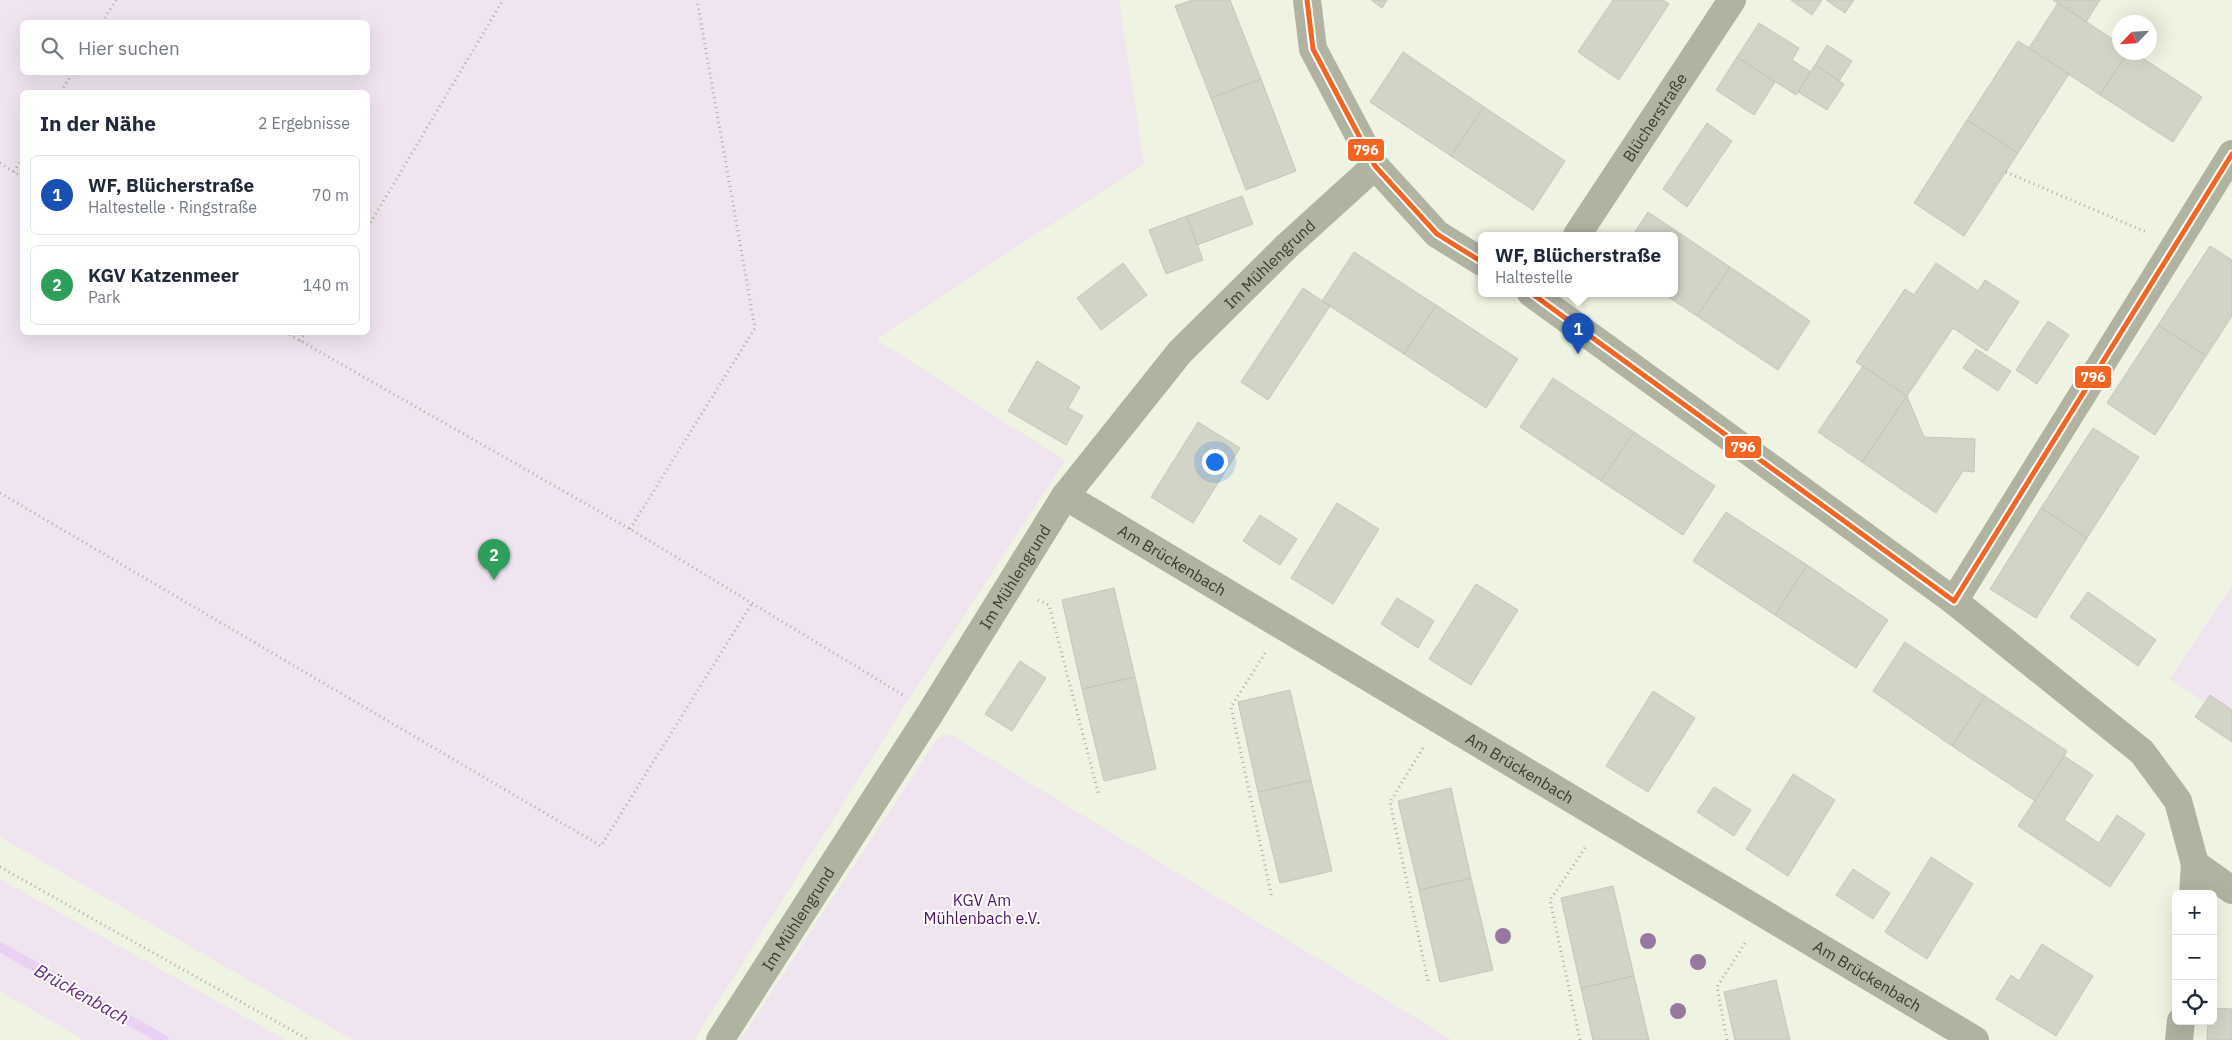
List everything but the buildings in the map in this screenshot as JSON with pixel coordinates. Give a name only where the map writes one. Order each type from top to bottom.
[{"type":"street","points":[[1306,0],[1313,49],[1375,166],[1437,234],[1478,260]]},
{"type":"street","name":"Blücherstraße","points":[[1578,232],[1732,0]]},
{"type":"street","points":[[1954,601],[2232,154]]},
{"type":"street","name":"Im Mühlengrund","points":[[720,1040],[931,712],[1065,496],[1180,352],[1288,245],[1375,166]]},
{"type":"street","points":[[1539,297],[1954,601],[2142,752],[2178,801],[2195,864],[2192,890]]},
{"type":"street","name":"Am Brückenbach","points":[[1065,496],[1975,1040]]},
{"type":"street","points":[[2195,864],[2232,890]]},
{"type":"street","points":[[2179,1040],[2181,1025]]},
{"type":"path","points":[[103,20],[116,0]]},
{"type":"path","points":[[370,224],[502,0]]},
{"type":"path","points":[[630,529],[755,328],[697,0]]},
{"type":"path","points":[[62,90],[71,75]]},
{"type":"path","points":[[14,172],[20,162]]},
{"type":"path","points":[[0,163],[20,176]]},
{"type":"path","points":[[2006,172],[2176,246]]},
{"type":"path","points":[[290,335],[630,529],[931,712]]},
{"type":"path","points":[[300,341],[303,335]]},
{"type":"path","points":[[0,493],[601,846],[752,604]]},
{"type":"path","points":[[1010,586],[1050,605],[1099,796]]},
{"type":"path","points":[[1272,898],[1232,707],[1282,625]]},
{"type":"path","points":[[1428,981],[1390,802],[1440,720]]},
{"type":"path","points":[[1580,1040],[1550,900],[1605,818]]},
{"type":"path","points":[[0,867],[309,1040]]},
{"type":"path","points":[[1727,1040],[1717,987],[1764,914]]},
{"type":"green space","points":[[0,0],[1119,0],[1144,164],[876,339],[1065,461],[909,699],[694,1040],[353,1040],[0,837]]},
{"type":"green space","points":[[2232,585],[2232,720],[2170,679]]},
{"type":"green space","name":"KGV Am Mühlenbach e.V.","points":[[949,734],[1452,1040],[740,1040],[936,740]]},
{"type":"green space","points":[[0,879],[286,1040],[84,1040],[0,991]]},
{"type":"waterway","name":"Brückenbach","points":[[0,947],[164,1040]]},
{"type":"transit line","name":"796","points":[[1307,0],[1313,49],[1375,166],[1437,234],[1478,260]]},
{"type":"transit line","name":"796","points":[[1536,297],[1954,601],[2232,154]]},
{"type":"place","name":"WF, Blücherstraße","points":[[1578,354]]},
{"type":"place","name":"KGV Katzenmeer","points":[[494,580]]}]
